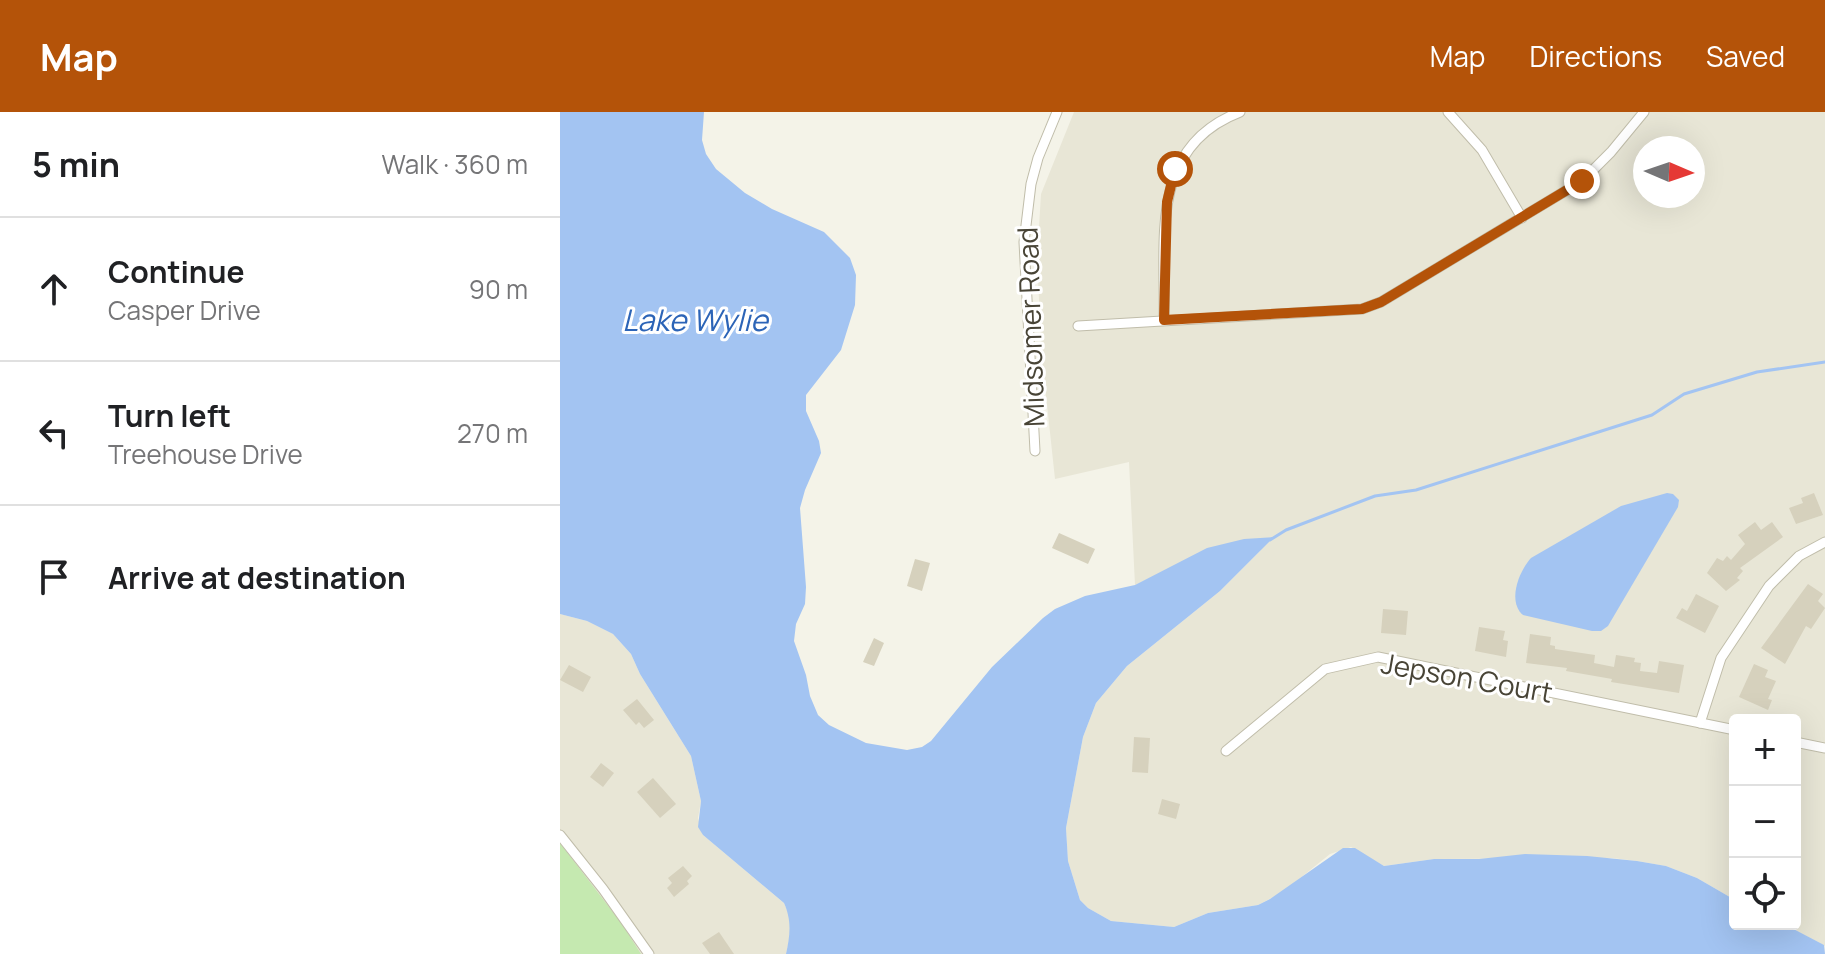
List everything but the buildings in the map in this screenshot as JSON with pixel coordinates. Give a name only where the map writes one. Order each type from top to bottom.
[{"type":"street","name":"Midsomer Road","points":[[1035,451],[1024,242],[1031,184],[1057,112]]},
{"type":"street","points":[[1164,320],[1167,202],[1175,169],[1190,144],[1206,130],[1240,112]]},
{"type":"street","points":[[1448,112],[1482,150],[1522,218]]},
{"type":"street","points":[[1078,326],[1362,309],[1392,295],[1582,181],[1644,112]]},
{"type":"street","points":[[1700,723],[1721,658],[1769,586],[1799,556],[1825,542]]},
{"type":"street","name":"Jepson Court","points":[[1226,751],[1325,669],[1378,657],[1729,729]]},
{"type":"street","points":[[1801,743],[1825,748]]},
{"type":"street","points":[[560,835],[649,954]]},
{"type":"shaded area","points":[[1074,112],[1825,112],[1825,946],[1795,930],[1801,930],[1801,714],[1729,714],[1729,897],[1697,878],[1666,866],[1637,861],[1612,858],[1434,859],[1384,866],[1351,847],[1330,854],[1283,892],[1258,905],[1208,913],[1174,927],[1111,921],[1088,908],[1080,900],[1068,861],[1066,828],[1083,737],[1096,703],[1127,666],[1220,591],[1261,550],[1160,573],[1135,585],[1129,462],[1055,479],[1042,358],[1037,260],[1041,194]]},
{"type":"shaded area","points":[[560,614],[587,621],[613,634],[631,654],[691,756],[701,801],[698,818],[703,835],[784,903],[790,917],[786,954],[560,954]]},
{"type":"green space","points":[[560,843],[622,924],[641,954],[560,954]]},
{"type":"water","name":"Lake Wylie","points":[[560,112],[704,112],[702,140],[706,154],[716,169],[745,193],[772,209],[824,232],[850,258],[856,275],[855,305],[841,350],[806,395],[806,411],[821,453],[800,508],[806,587],[805,604],[796,624],[794,641],[810,696],[818,715],[829,725],[866,743],[907,750],[922,747],[931,741],[992,667],[1055,609],[1085,596],[1135,585],[1207,548],[1244,539],[1274,537],[1220,591],[1127,666],[1096,703],[1083,737],[1066,828],[1068,861],[1080,900],[1088,908],[1111,921],[1174,927],[1208,913],[1258,905],[1343,848],[1355,848],[1384,866],[1434,859],[1479,859],[1525,854],[1587,856],[1666,866],[1697,878],[1729,897],[1729,930],[1795,930],[1824,945],[1825,954],[786,954],[790,928],[784,903],[703,835],[698,827],[701,801],[691,756],[631,654],[613,634],[587,621],[560,614]]},
{"type":"water","points":[[1667,493],[1679,500],[1678,507],[1608,626],[1601,631],[1592,631],[1523,615],[1518,609],[1516,586],[1531,558],[1621,506]]},
{"type":"waterway","points":[[1270,540],[1286,530],[1375,496],[1416,490],[1652,415],[1684,394],[1757,372],[1825,362]]},
{"type":"route","points":[[1175,169],[1167,202],[1164,320],[1362,309],[1381,302],[1582,181]]}]
